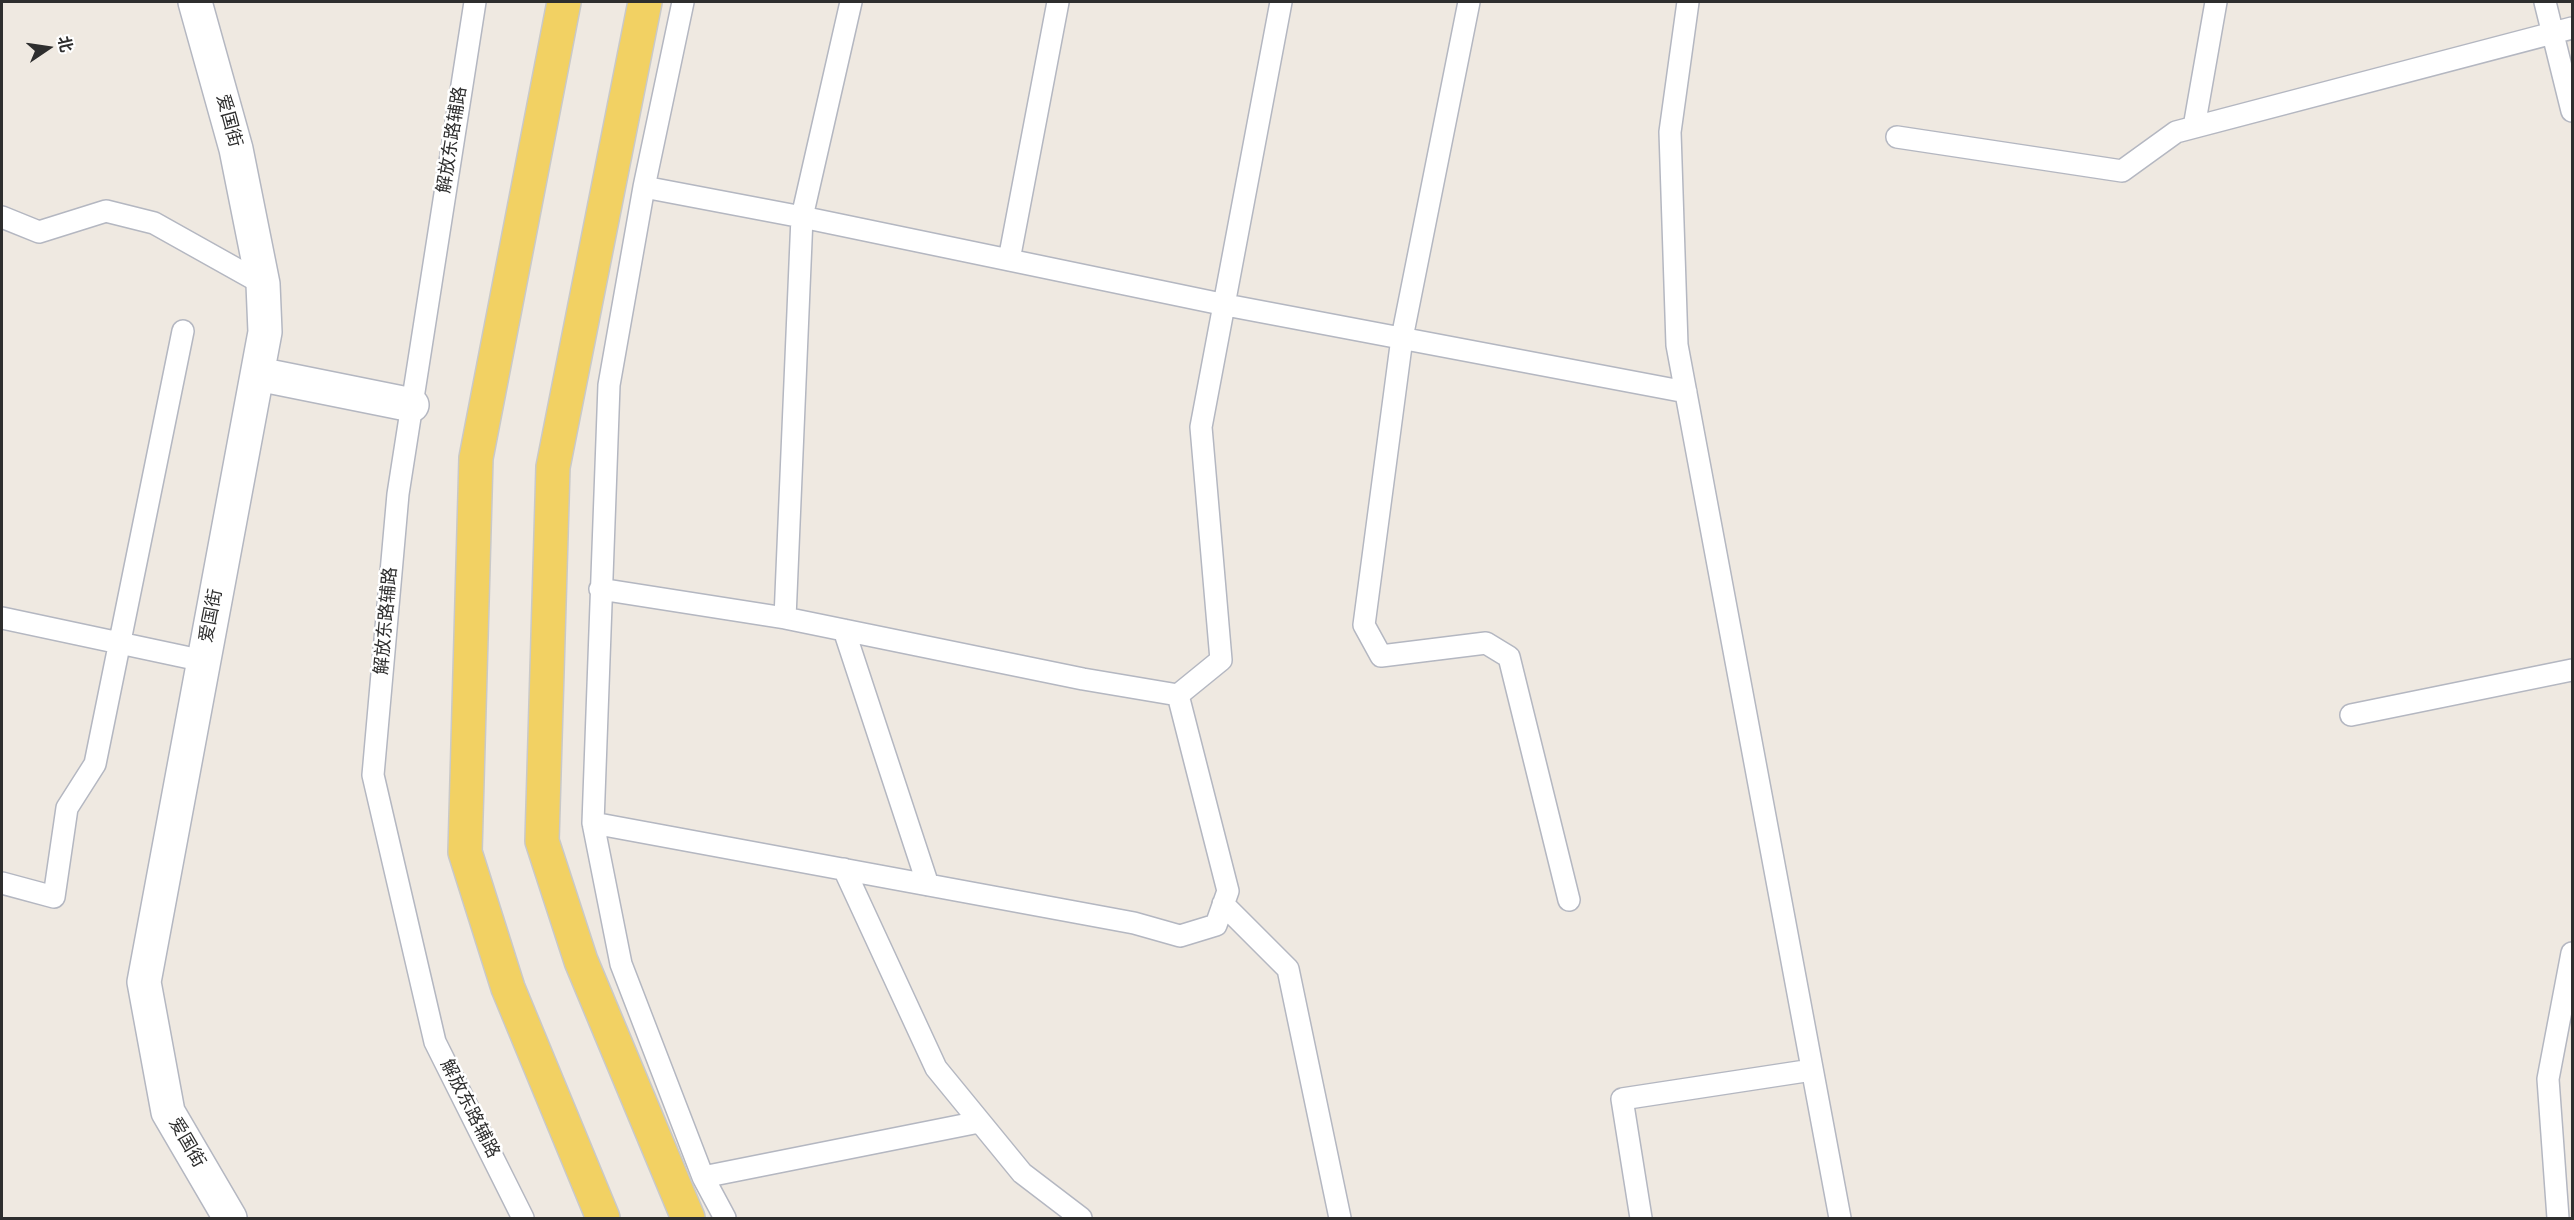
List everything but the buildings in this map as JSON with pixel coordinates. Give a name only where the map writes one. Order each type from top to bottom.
[{"type":"main road","points":[[564,2],[476,458],[465,852],[508,988],[603,1218]]},
{"type":"main road","points":[[645,2],[553,467],[542,841],[581,961],[688,1218]]},
{"type":"street","name":"爱国街","points":[[195,2],[236,149],[263,284],[265,332],[144,982],[168,1112],[230,1218]]},
{"type":"street","points":[[258,374],[412,405]]},
{"type":"lane","name":"解放东路辅路","points":[[475,2],[398,494],[374,775],[435,1042],[523,1218]]},
{"type":"lane","points":[[682,2],[644,187],[609,385],[593,823],[621,964],[703,1177],[725,1218]]},
{"type":"lane","points":[[785,618],[802,217],[852,2]]},
{"type":"lane","points":[[1009,260],[1058,2]]},
{"type":"lane","points":[[1178,695],[1221,660],[1201,427],[1226,305],[1281,2]]},
{"type":"lane","points":[[1469,2],[1402,338],[1364,625],[1382,656],[1486,643],[1509,657],[1569,900]]},
{"type":"lane","points":[[1688,2],[1670,132],[1677,345],[1840,1218]]},
{"type":"lane","points":[[2194,127],[2216,2]]},
{"type":"lane","points":[[2545,2],[2563,30],[2572,111]]},
{"type":"lane","points":[[1897,137],[2122,171],[2176,132],[2563,30]]},
{"type":"lane","points":[[644,187],[802,217],[1226,305],[1686,392]]},
{"type":"lane","points":[[2,218],[39,232],[106,211],[154,223],[263,284]]},
{"type":"lane","points":[[2,883],[54,897],[67,808],[95,764],[183,331]]},
{"type":"lane","points":[[600,589],[785,618],[1178,695]]},
{"type":"lane","points":[[2,618],[204,661]]},
{"type":"lane","points":[[844,630],[928,885]]},
{"type":"lane","points":[[2351,715],[2572,670]]},
{"type":"lane","points":[[593,823],[1134,923],[1180,936],[1216,925],[1228,891],[1178,695]]},
{"type":"lane","points":[[844,869],[936,1068],[1022,1173],[1081,1218]]},
{"type":"lane","points":[[1223,904],[1288,969],[1340,1218]]},
{"type":"lane","points":[[2558,1218],[2548,1079],[2572,953]]},
{"type":"lane","points":[[1641,1218],[1622,1099],[1812,1070]]},
{"type":"lane","points":[[703,1177],[980,1122]]}]
